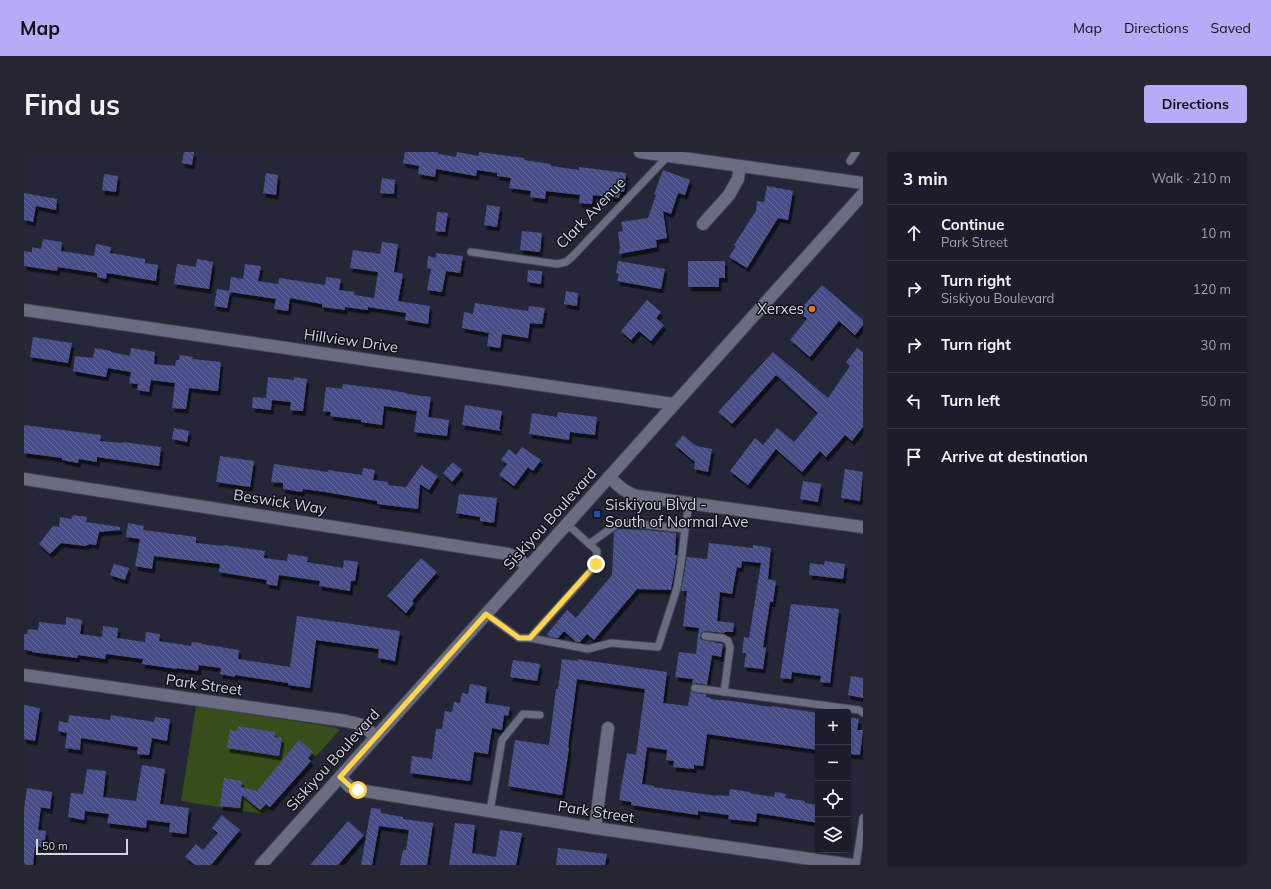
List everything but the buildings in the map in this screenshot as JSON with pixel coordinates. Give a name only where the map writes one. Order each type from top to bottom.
[{"type":"street","points":[[640,152],[670,154],[740,166],[863,183]]},
{"type":"street","points":[[703,224],[729,195],[738,179],[740,166]]},
{"type":"street","name":"Siskiyou Boulevard","points":[[261,865],[863,194]]},
{"type":"street","name":"Hillview Drive","points":[[24,310],[673,404]]},
{"type":"street","points":[[609,477],[622,489],[631,494],[863,527]]},
{"type":"street","name":"Beswick Way","points":[[24,479],[508,554],[518,558],[528,567]]},
{"type":"street","name":"Park Street","points":[[24,675],[346,721],[359,724],[376,736]]},
{"type":"street","points":[[595,828],[608,728]]},
{"type":"street","name":"Park Street","points":[[340,777],[350,786],[358,790],[595,828],[852,865]]},
{"type":"lane","points":[[850,161],[856,152]]},
{"type":"lane","name":"Clark Avenue","points":[[472,252],[557,264],[566,262],[670,154]]},
{"type":"lane","points":[[486,614],[519,638],[530,638],[588,649],[611,643],[658,648],[677,588],[689,502]]},
{"type":"lane","points":[[589,544],[620,522],[686,529]]},
{"type":"lane","points":[[530,638],[596,564],[597,551],[567,524]]},
{"type":"lane","points":[[705,636],[723,638],[728,641],[730,648],[724,692]]},
{"type":"lane","points":[[695,688],[859,710],[863,713]]},
{"type":"lane","points":[[490,811],[502,740],[523,714],[540,715]]},
{"type":"lane","points":[[856,865],[863,818]]},
{"type":"green space","points":[[196,706],[333,727],[340,730],[263,814],[181,801]]},
{"type":"place","name":"Xerxes","points":[[812,309]]},
{"type":"place","name":"Siskiyou Blvd - South of Normal Ave","points":[[597,514]]},
{"type":"route","points":[[358,790],[350,786],[340,777],[486,614],[519,638],[530,638],[596,564]]}]
